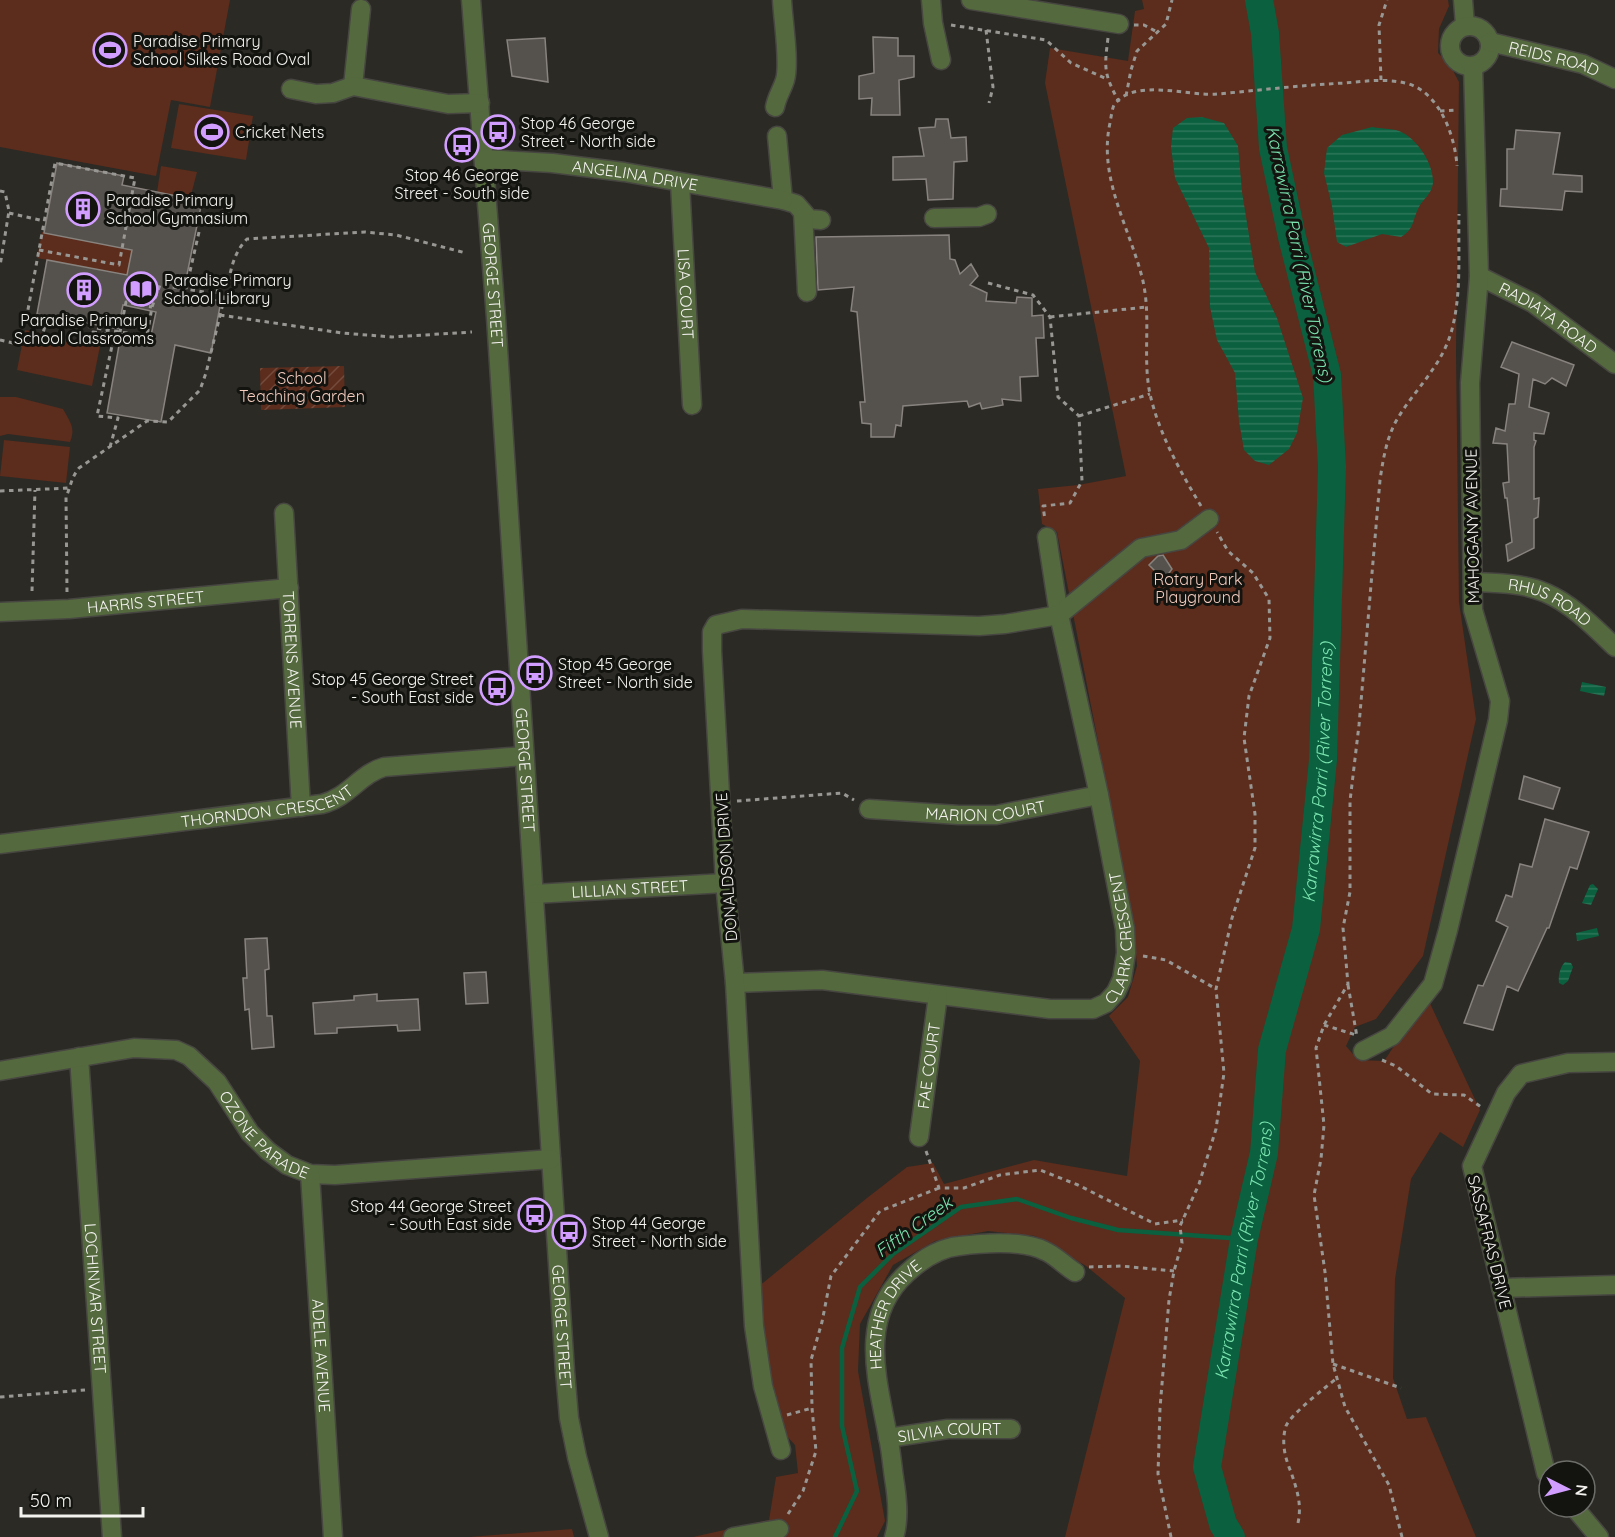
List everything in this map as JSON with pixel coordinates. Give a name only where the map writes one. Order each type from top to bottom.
[{"type":"street","name":"GEORGE STREET","points":[[471,0],[484,159],[569,1418],[599,1537]]},
{"type":"street","points":[[775,106],[785,80],[786,66],[782,0]]},
{"type":"street","points":[[931,0],[933,23],[941,60]]},
{"type":"street","points":[[971,0],[1114,24]]},
{"type":"street","points":[[1462,0],[1465,25]]},
{"type":"street","points":[[353,86],[361,9]]},
{"type":"street","points":[[1465,25],[1480,28],[1490,42],[1488,55],[1479,64],[1473,66],[1466,66],[1455,60],[1449,48],[1452,36],[1465,25]]},
{"type":"street","name":"REIDS ROAD","points":[[1490,42],[1582,64],[1615,80]]},
{"type":"street","name":"MAHOGANY AVENUE","points":[[1359,1043],[1392,1036],[1433,984],[1449,930],[1496,732],[1500,701],[1473,610],[1470,383],[1479,276],[1473,66]]},
{"type":"street","points":[[291,89],[316,94],[333,93],[353,86],[448,104],[480,103]]},
{"type":"street","points":[[777,136],[783,200],[792,202],[809,219],[821,220]]},
{"type":"street","name":"ANGELINA DRIVE","points":[[484,159],[578,165],[783,200]]},
{"type":"street","name":"LISA COURT","points":[[680,183],[692,405]]},
{"type":"street","points":[[803,212],[807,292]]},
{"type":"street","points":[[934,218],[979,217],[987,214]]},
{"type":"street","name":"RADIATA ROAD","points":[[1479,276],[1533,303],[1615,364]]},
{"type":"street","name":"TORRENS AVENUE","points":[[284,513],[301,807]]},
{"type":"street","points":[[1059,615],[1141,548],[1181,540],[1209,519]]},
{"type":"street","name":"CLARK CRESCENT","points":[[735,983],[822,980],[1050,1009],[1092,1009],[1106,1003],[1116,992],[1122,979],[1126,953],[1125,929],[1099,795],[1059,615],[1047,537]]},
{"type":"street","name":"RHUS ROAD","points":[[1473,582],[1514,584],[1546,592],[1565,604],[1615,647]]},
{"type":"street","name":"HARRIS STREET","points":[[0,612],[69,609],[289,588]]},
{"type":"street","name":"DONALDSON DRIVE","points":[[781,1450],[763,1386],[754,1326],[735,983],[720,801],[711,651],[712,632],[716,625],[742,619],[979,626],[1059,615]]},
{"type":"street","name":"THORNDON CRESCENT","points":[[0,844],[301,807],[335,800],[373,770],[384,767],[524,756]]},
{"type":"street","name":"MARION COURT","points":[[869,809],[996,815],[1099,795]]},
{"type":"street","name":"LILLIAN STREET","points":[[534,894],[725,883]]},
{"type":"street","name":"FAE COURT","points":[[919,1136],[938,995]]},
{"type":"street","name":"OZONE PARADE","points":[[0,1071],[134,1048],[176,1050],[189,1056],[217,1082],[250,1133],[262,1145],[287,1165],[310,1174],[335,1175],[550,1159]]},
{"type":"street","name":"LOCHINVAR STREET","points":[[79,1058],[112,1537]]},
{"type":"street","name":"SASSAFRAS DRIVE","points":[[1543,1459],[1472,1166],[1506,1093],[1521,1074],[1568,1063],[1615,1062]]},
{"type":"street","name":"ADELE AVENUE","points":[[310,1174],[333,1537]]},
{"type":"street","name":"HEATHER DRIVE","points":[[894,1537],[897,1494],[874,1363],[879,1318],[889,1296],[903,1276],[917,1263],[936,1252],[953,1246],[1006,1244],[1045,1251],[1072,1270]]},
{"type":"street","points":[[1501,1288],[1615,1285]]},
{"type":"street","name":"SILVIA COURT","points":[[888,1438],[948,1429],[1011,1430]]},
{"type":"street","points":[[1584,1519],[1599,1537]]},
{"type":"street","points":[[733,1537],[779,1529]]},
{"type":"path","points":[[1126,96],[1137,51],[1166,24],[1172,0]]},
{"type":"path","points":[[1381,80],[1379,25],[1387,0]]},
{"type":"path","points":[[933,23],[1046,40],[1071,63],[1107,79]]},
{"type":"path","points":[[1119,102],[1107,79],[1105,61],[1114,24],[1144,25],[1157,32]]},
{"type":"path","points":[[986,30],[993,87],[989,103]]},
{"type":"path","points":[[1171,1537],[1158,1474],[1160,1408],[1174,1271],[1182,1243],[1180,1226],[1199,1184],[1216,1129],[1224,1073],[1216,989],[1232,918],[1255,848],[1256,814],[1245,738],[1249,696],[1270,638],[1269,599],[1253,573],[1228,551],[1173,458],[1150,394],[1147,362],[1147,308],[1142,277],[1117,206],[1109,165],[1108,131],[1114,106],[1126,96],[1146,89],[1205,95],[1381,80],[1410,84],[1430,98],[1440,111],[1452,136],[1458,176]]},
{"type":"path","points":[[39,250],[119,265],[135,178],[55,163],[27,315],[147,336],[152,307],[160,285],[225,295],[200,390],[168,422],[147,421],[79,468],[71,477],[66,497],[66,588],[69,609]]},
{"type":"path","points":[[0,191],[5,192],[7,196],[9,213],[0,266]]},
{"type":"path","points":[[1359,1043],[1348,984],[1343,928],[1350,892],[1350,801],[1359,725],[1380,480],[1386,444],[1396,422],[1434,369],[1450,334],[1458,295],[1459,207]]},
{"type":"path","points":[[9,213],[44,221]]},
{"type":"path","points":[[186,289],[199,232]]},
{"type":"path","points":[[217,294],[218,286],[229,279],[233,260],[247,239],[365,232],[396,236],[466,253]]},
{"type":"path","points":[[988,283],[1033,296],[1050,317],[1058,397],[1078,416],[1082,481],[1070,503],[1043,506],[1047,537]]},
{"type":"path","points":[[120,332],[126,302],[152,307]]},
{"type":"path","points":[[1050,317],[1147,308]]},
{"type":"path","points":[[220,315],[342,333],[392,337],[472,332]]},
{"type":"path","points":[[42,340],[47,319]]},
{"type":"path","points":[[107,330],[108,334],[93,332],[92,336],[113,340],[97,416],[118,418],[110,447]]},
{"type":"path","points":[[0,340],[22,345]]},
{"type":"path","points":[[1078,416],[1150,394]]},
{"type":"path","points":[[0,491],[70,488]]},
{"type":"path","points":[[32,591],[35,490]]},
{"type":"path","points":[[720,801],[842,793],[869,809]]},
{"type":"path","points":[[1126,953],[1166,960],[1216,989]]},
{"type":"path","points":[[1348,984],[1324,1025],[1316,1048],[1324,1125],[1321,1160],[1314,1195],[1337,1378],[1345,1407],[1389,1485],[1402,1537]]},
{"type":"path","points":[[1324,1025],[1396,1066],[1432,1094],[1464,1095],[1496,1116]]},
{"type":"path","points":[[919,1136],[939,1188]]},
{"type":"path","points":[[779,1529],[803,1491],[816,1451],[812,1408],[812,1360],[831,1276],[880,1211],[939,1188],[964,1188],[1000,1175],[1040,1170],[1078,1185],[1155,1224],[1183,1220]]},
{"type":"path","points":[[1072,1270],[1121,1266],[1174,1271]]},
{"type":"path","points":[[1334,1364],[1401,1388]]},
{"type":"path","points":[[1298,1523],[1299,1493],[1283,1444],[1287,1424],[1312,1398],[1337,1378]]},
{"type":"path","points":[[0,1397],[102,1389]]},
{"type":"path","points":[[772,1419],[812,1408]]},
{"type":"green space","name":"Paradise Primary School Silkes Road Oval","points":[[0,0],[230,0],[210,107],[171,100],[156,176],[0,147]]},
{"type":"green space","name":"Rotary Park Playground","points":[[1142,0],[1448,0],[1449,6],[1439,29],[1438,53],[1450,65],[1459,82],[1456,353],[1459,602],[1476,719],[1423,956],[1376,1019],[1355,1027],[1346,1046],[1358,1060],[1384,1061],[1427,997],[1480,1110],[1463,1147],[1440,1132],[1411,1179],[1395,1279],[1393,1378],[1407,1419],[1426,1417],[1476,1537],[1065,1537],[1125,1298],[1086,1266],[1035,1236],[988,1231],[935,1241],[893,1265],[860,1324],[858,1371],[885,1521],[877,1537],[693,1537],[769,1520],[776,1477],[798,1473],[795,1445],[783,1432],[769,1372],[758,1287],[907,1167],[933,1163],[944,1184],[1034,1160],[1127,1176],[1140,1061],[1109,1016],[1128,997],[1137,966],[1133,920],[1057,532],[1042,524],[1038,489],[1078,485],[1126,476],[1045,83],[1050,48],[1128,61],[1135,11],[1144,9]]},
{"type":"green space","name":"Cricket Nets","points":[[179,104],[253,116],[246,160],[171,148]]},
{"type":"green space","points":[[161,166],[197,172],[190,199],[157,192]]},
{"type":"green space","points":[[122,185],[144,189],[127,275],[37,258],[42,232],[111,245]]},
{"type":"green space","points":[[25,330],[100,346],[92,386],[17,370]]},
{"type":"green space","name":"School Teaching Garden","points":[[344,366],[345,407],[261,410],[260,368]]},
{"type":"green space","points":[[0,397],[16,397],[63,409],[72,429],[70,442],[8,434],[0,436]]},
{"type":"green space","points":[[4,440],[70,447],[66,483],[0,476]]},
{"type":"green space","points":[[572,1529],[574,1537],[469,1537]]},
{"type":"shaded area","points":[[1202,117],[1224,123],[1238,146],[1242,192],[1255,272],[1277,318],[1303,398],[1297,433],[1289,449],[1269,465],[1255,461],[1244,450],[1235,373],[1217,340],[1210,307],[1209,248],[1175,178],[1171,147],[1173,128],[1187,118]]},
{"type":"shaded area","points":[[1372,127],[1393,129],[1412,139],[1423,152],[1431,168],[1433,183],[1406,234],[1401,237],[1382,234],[1346,247],[1337,242],[1324,173],[1327,148],[1342,135]]},
{"type":"shaded area","points":[[1582,682],[1606,687],[1604,696],[1580,691]]},
{"type":"shaded area","points":[[1593,884],[1598,889],[1591,905],[1582,903],[1590,885]]},
{"type":"shaded area","points":[[1597,928],[1599,936],[1577,941],[1576,933]]},
{"type":"shaded area","points":[[1565,962],[1571,963],[1573,967],[1568,981],[1563,985],[1559,983],[1559,977]]},
{"type":"building","points":[[873,37],[898,38],[898,56],[914,56],[914,77],[899,80],[900,115],[871,115],[872,98],[859,99],[859,76],[874,73]]},
{"type":"building","points":[[545,38],[548,82],[512,76],[507,40]]},
{"type":"building","points":[[936,119],[948,119],[951,138],[966,137],[967,161],[954,162],[953,199],[928,200],[926,179],[893,180],[893,157],[924,156],[919,128],[935,127]]},
{"type":"building","points":[[1516,130],[1560,133],[1553,174],[1582,176],[1582,192],[1565,191],[1562,210],[1500,206],[1501,189],[1507,189],[1507,149],[1514,149]]},
{"type":"building","points":[[57,163],[124,176],[122,185],[202,201],[183,294],[221,301],[211,353],[175,345],[161,422],[107,413],[121,334],[150,340],[156,312],[123,305],[118,329],[37,314],[47,260],[127,275],[132,250],[44,233]]},
{"type":"building","points":[[949,235],[950,259],[955,260],[960,274],[971,264],[978,276],[970,285],[987,293],[986,301],[1016,303],[1017,297],[1032,298],[1032,316],[1043,315],[1044,338],[1036,338],[1038,376],[1020,377],[1021,401],[1002,399],[1003,405],[982,409],[980,403],[969,407],[967,401],[903,406],[901,426],[896,425],[894,437],[871,437],[871,424],[862,423],[860,402],[865,402],[857,312],[851,311],[854,287],[818,290],[816,237]]},
{"type":"building","points":[[1512,342],[1574,365],[1566,386],[1552,378],[1545,384],[1533,379],[1529,407],[1549,413],[1544,434],[1534,433],[1536,441],[1534,499],[1539,498],[1538,517],[1534,519],[1534,548],[1508,561],[1506,545],[1512,542],[1503,483],[1509,482],[1507,444],[1493,443],[1496,428],[1505,431],[1509,404],[1515,404],[1519,374],[1501,367]]},
{"type":"building","points":[[1163,555],[1172,569],[1164,580],[1149,565],[1158,556]]},
{"type":"building","points":[[1524,776],[1560,788],[1553,809],[1519,799]]},
{"type":"building","points":[[1545,819],[1589,832],[1577,869],[1570,867],[1549,928],[1518,991],[1507,986],[1493,1030],[1464,1023],[1478,985],[1483,986],[1508,927],[1496,921],[1506,895],[1512,897],[1520,864],[1532,867]]},
{"type":"building","points":[[267,938],[269,969],[265,970],[267,1016],[272,1016],[274,1047],[252,1049],[249,1009],[245,1010],[243,978],[247,978],[245,939]]},
{"type":"building","points":[[486,972],[488,1003],[466,1004],[464,973]]},
{"type":"building","points":[[377,994],[377,1001],[418,999],[420,1030],[398,1031],[397,1025],[337,1028],[337,1033],[315,1034],[313,1003],[354,1000],[354,996]]},
{"type":"waterway","name":"Karrawirra Parri (River Torrens)","points":[[1231,1537],[1223,1524],[1207,1467],[1244,1239],[1264,1153],[1272,1050],[1306,929],[1323,760],[1332,467],[1327,375],[1292,237],[1273,148],[1265,33],[1259,0]]},
{"type":"waterway","name":"Fifth Creek","points":[[835,1537],[857,1491],[842,1426],[842,1348],[860,1287],[893,1254],[961,1207],[1017,1199],[1071,1218],[1118,1230],[1244,1239]]},
{"type":"place","name":"Paradise Primary School Silkes Road Oval","points":[[110,50]]},
{"type":"place","name":"Cricket Nets","points":[[212,132]]},
{"type":"place","name":"Stop 46 George Street - North side","points":[[498,132]]},
{"type":"place","name":"Stop 46 George Street - South side","points":[[462,145]]},
{"type":"place","name":"Paradise Primary School Gymnasium","points":[[83,209]]},
{"type":"place","name":"Paradise Primary School Library","points":[[141,289]]},
{"type":"place","name":"Paradise Primary School Classrooms","points":[[84,290]]},
{"type":"place","name":"Stop 45 George Street - North side","points":[[535,673]]},
{"type":"place","name":"Stop 45 George Street - South East side","points":[[497,688]]},
{"type":"place","name":"Stop 44 George Street - South East side","points":[[535,1215]]},
{"type":"place","name":"Stop 44 George Street - North side","points":[[569,1232]]}]
